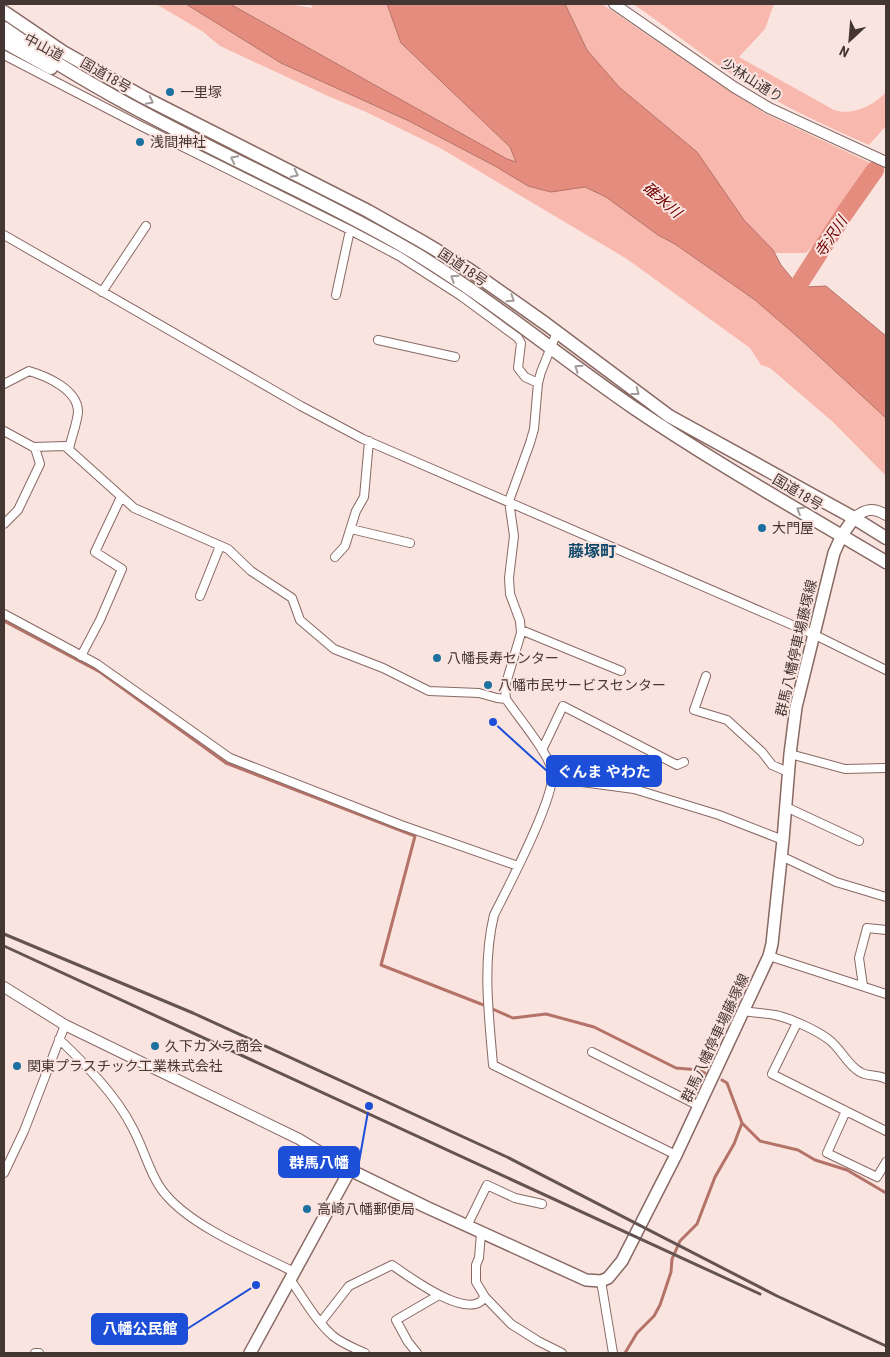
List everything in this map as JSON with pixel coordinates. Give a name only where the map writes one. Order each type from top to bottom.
[{"type":"highway","name":"国道18号","points":[[4,12],[79,61],[134,93],[368,211],[422,241],[468,270],[557,332],[669,416],[854,518],[886,538]]},
{"type":"highway","name":"国道18号","points":[[5,43],[379,232],[466,286],[550,348],[677,436],[886,562]]},
{"type":"main road","name":"群馬八幡停車場藤塚線","points":[[601,1281],[608,1278],[622,1261],[676,1156],[769,956],[772,944],[796,707],[834,553],[842,535],[854,518]]},
{"type":"main road","points":[[250,1353],[350,1170],[586,1280],[601,1281]]},
{"type":"street","name":"少林山通り","points":[[614,4],[734,87],[768,108],[886,162]]},
{"type":"street","points":[[5,43],[138,125],[399,256],[438,281],[518,338],[521,343],[518,368],[525,376],[538,383]]},
{"type":"street","points":[[102,292],[146,226]]},
{"type":"street","points":[[336,295],[350,230]]},
{"type":"street","points":[[4,235],[301,406],[368,441],[813,634],[886,670]]},
{"type":"street","points":[[557,332],[538,383],[534,429],[509,502],[514,536],[509,578],[510,594],[520,621],[521,630],[505,689],[506,699],[542,750],[552,770],[552,778],[546,805],[494,915],[490,933],[486,978],[493,1066],[676,1156]]},
{"type":"street","points":[[378,340],[454,357]]},
{"type":"street","points":[[4,384],[29,371],[41,374],[67,391],[77,405],[78,413],[69,449]]},
{"type":"street","points":[[4,431],[35,448],[40,464],[18,510],[4,524]]},
{"type":"street","points":[[335,557],[346,546],[356,511],[364,497],[368,441]]},
{"type":"street","points":[[33,447],[65,446],[134,508],[228,549],[251,571],[292,598],[300,620],[334,649],[383,668],[429,691],[479,693],[506,699]]},
{"type":"street","points":[[81,656],[100,620],[122,569],[95,552],[121,497]]},
{"type":"street","points":[[854,518],[862,512],[874,509],[886,515]]},
{"type":"street","points":[[351,529],[410,543]]},
{"type":"street","points":[[200,596],[220,546]]},
{"type":"street","points":[[4,614],[96,664],[230,758],[410,828],[518,866]]},
{"type":"street","points":[[521,630],[622,671]]},
{"type":"street","points":[[706,676],[694,710],[727,720],[762,752],[772,765],[788,772]]},
{"type":"street","points":[[542,750],[563,706],[677,766],[684,762]]},
{"type":"street","points":[[790,754],[845,769],[886,768]]},
{"type":"street","points":[[552,778],[634,790],[719,815],[783,840]]},
{"type":"street","points":[[786,807],[859,841]]},
{"type":"street","points":[[781,856],[836,882],[886,897]]},
{"type":"street","points":[[863,986],[859,958],[867,928],[886,930]]},
{"type":"street","points":[[769,956],[886,994]]},
{"type":"street","points":[[4,987],[65,1025],[299,1139],[350,1170]]},
{"type":"street","points":[[744,1011],[776,1015],[797,1023],[828,1038],[837,1046],[854,1068],[862,1073],[882,1076],[886,1079]]},
{"type":"street","points":[[797,1023],[772,1074],[886,1131]]},
{"type":"street","points":[[4,1173],[24,1131],[65,1025]]},
{"type":"street","points":[[59,1039],[83,1062],[122,1111],[132,1127],[160,1187],[174,1204],[205,1227],[292,1275],[321,1322],[333,1335],[365,1353]]},
{"type":"street","points":[[592,1052],[700,1106]]},
{"type":"street","points":[[846,1111],[827,1153],[877,1177],[886,1162]]},
{"type":"street","points":[[467,1226],[487,1185],[515,1198],[542,1204]]},
{"type":"street","points":[[482,1232],[479,1258],[476,1265],[476,1282],[485,1297],[512,1324],[538,1341],[562,1353]]},
{"type":"street","points":[[321,1322],[349,1286],[392,1266],[424,1288],[439,1295],[472,1304],[479,1303],[485,1297]]},
{"type":"street","points":[[601,1281],[613,1353]]},
{"type":"street","points":[[417,1353],[408,1342],[396,1320],[439,1295]]},
{"type":"shaded area","points":[[156,4],[186,4],[281,63],[409,121],[495,166],[528,186],[551,192],[585,187],[606,197],[658,235],[675,244],[755,300],[886,418],[886,476],[833,422],[770,368],[761,365],[750,348],[627,259],[440,148],[364,111],[220,46],[202,31]]},
{"type":"shaded area","points":[[230,4],[288,4],[313,8],[310,4],[387,4],[401,43],[510,147],[517,163],[507,159]]},
{"type":"shaded area","points":[[565,4],[602,4],[766,114],[875,165],[823,236],[806,253],[775,253],[744,220],[697,152],[619,87],[587,50]]},
{"type":"shaded area","points":[[633,4],[774,4],[765,29],[739,57],[834,110],[841,112],[855,111],[869,105],[886,92],[886,126],[869,145],[808,117],[734,76]]},
{"type":"water","name":"碓氷川","points":[[186,4],[230,4],[507,159],[516,162],[510,147],[401,43],[387,4],[565,4],[587,50],[619,87],[697,152],[744,220],[773,250],[781,265],[795,282],[806,287],[826,286],[886,336],[886,418],[755,300],[675,244],[658,235],[606,197],[585,187],[551,192],[528,186],[495,166],[409,121],[281,63]]},
{"type":"waterway","name":"寺沢川","points":[[784,302],[798,286],[875,170]]},
{"type":"waterway","points":[[4,621],[100,672],[226,763],[415,836],[381,965],[513,1018],[546,1014],[594,1027],[676,1068],[699,1070],[705,1073]]},
{"type":"waterway","points":[[722,1080],[727,1083],[742,1123],[760,1141],[798,1150],[815,1160],[847,1170],[886,1193]]},
{"type":"waterway","points":[[625,1353],[637,1333],[654,1316],[660,1305],[671,1272],[672,1259],[680,1241],[697,1224],[715,1177],[734,1144],[742,1123]]},
{"type":"railway","points":[[4,934],[193,1013],[507,1157],[777,1296],[886,1346]]},
{"type":"railway","points":[[4,946],[760,1294]]},
{"type":"place","name":"一里塚","points":[[170,92]]},
{"type":"place","name":"浅間神社","points":[[140,142]]},
{"type":"place","name":"大門屋","points":[[762,528]]},
{"type":"place","name":"八幡長寿センター","points":[[437,658]]},
{"type":"place","name":"八幡市民サービスセンター","points":[[488,685]]},
{"type":"place","name":"ぐんま やわた","points":[[493,722]]},
{"type":"place","name":"久下カメラ商会","points":[[155,1046]]},
{"type":"place","name":"関東プラスチック工業株式会社","points":[[17,1066]]},
{"type":"place","name":"群馬八幡","points":[[369,1106]]},
{"type":"place","name":"高崎八幡郵便局","points":[[307,1209]]},
{"type":"place","name":"八幡公民館","points":[[256,1285]]},
{"type":"district","name":"藤塚町","points":[[592,551]]}]
